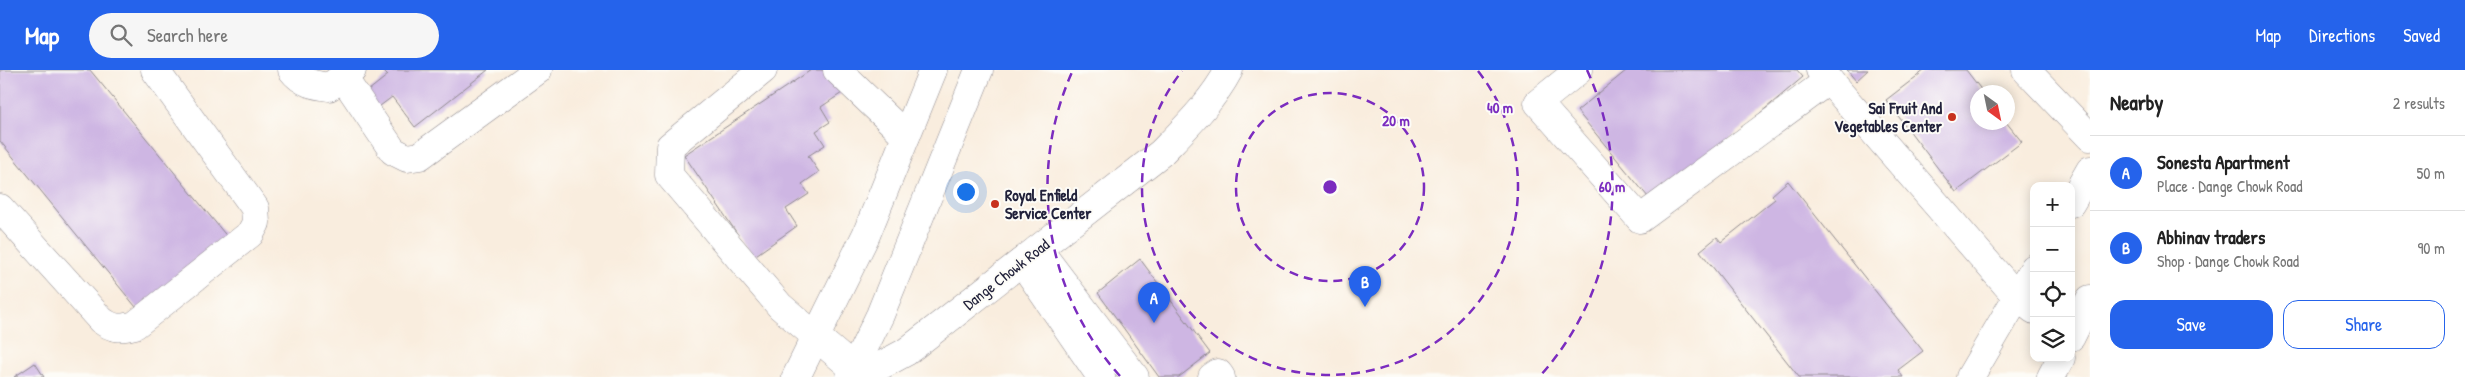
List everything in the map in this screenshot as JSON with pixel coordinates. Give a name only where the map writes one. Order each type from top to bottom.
[{"type":"street","points":[[0,208],[101,320],[111,327],[120,329],[135,326],[250,234],[256,223],[255,208],[155,70]]},
{"type":"street","points":[[292,70],[299,79],[329,87],[348,74],[394,151],[407,158],[420,156],[538,70]]},
{"type":"street","points":[[763,70],[670,146],[669,175],[780,306],[816,336],[852,373],[880,316],[979,70]]},
{"type":"street","points":[[837,70],[906,136]]},
{"type":"street","points":[[796,377],[866,235],[933,70]]},
{"type":"street","name":"Dange Chowk Road","points":[[852,373],[897,369],[906,352],[1161,153],[1199,114],[1229,70]]},
{"type":"street","points":[[1579,70],[1538,103],[1640,219],[1824,75],[2026,303]]},
{"type":"street","points":[[2038,75],[2090,138]]},
{"type":"street","points":[[2075,196],[2090,170]]},
{"type":"street","points":[[1030,255],[1101,377]]},
{"type":"street","points":[[1030,255],[1135,377]]},
{"type":"street","points":[[1970,377],[2026,303],[2033,272]]},
{"type":"street","points":[[2075,329],[2090,299]]},
{"type":"street","points":[[2051,377],[2059,362]]},
{"type":"street","points":[[1212,377],[1218,373],[1221,377]]},
{"type":"building","points":[[0,70],[90,70],[229,239],[140,312],[0,141]]},
{"type":"building","points":[[383,70],[488,70],[415,127],[392,97],[376,109],[364,94],[388,75]]},
{"type":"building","points":[[811,70],[827,70],[842,93],[821,107],[830,122],[816,131],[825,145],[808,156],[819,172],[802,184],[809,194],[786,209],[797,226],[753,257],[684,155]]},
{"type":"building","points":[[1627,70],[1797,70],[1803,77],[1653,203],[1577,111]]},
{"type":"building","points":[[1847,70],[1868,70],[1856,81]]},
{"type":"building","points":[[1925,70],[1966,70],[1978,85],[1970,85],[1970,130],[2012,130],[2022,142],[1956,192],[1886,100]]},
{"type":"building","points":[[1788,181],[1923,351],[1898,370],[1903,377],[1799,377],[1700,251],[1717,237],[1721,242],[1775,199],[1772,195]]},
{"type":"building","points":[[1140,259],[1210,353],[1179,377],[1159,377],[1098,293]]},
{"type":"building","points":[[35,363],[44,377],[14,377]]},
{"type":"place","name":"Sai Fruit And Vegetables Center","points":[[1952,117]]},
{"type":"place","name":"Royal Enfield Service Center","points":[[995,204]]},
{"type":"place","name":"Abhinav traders","points":[[1365,307]]},
{"type":"place","name":"Sonesta Apartment","points":[[1154,323]]}]
